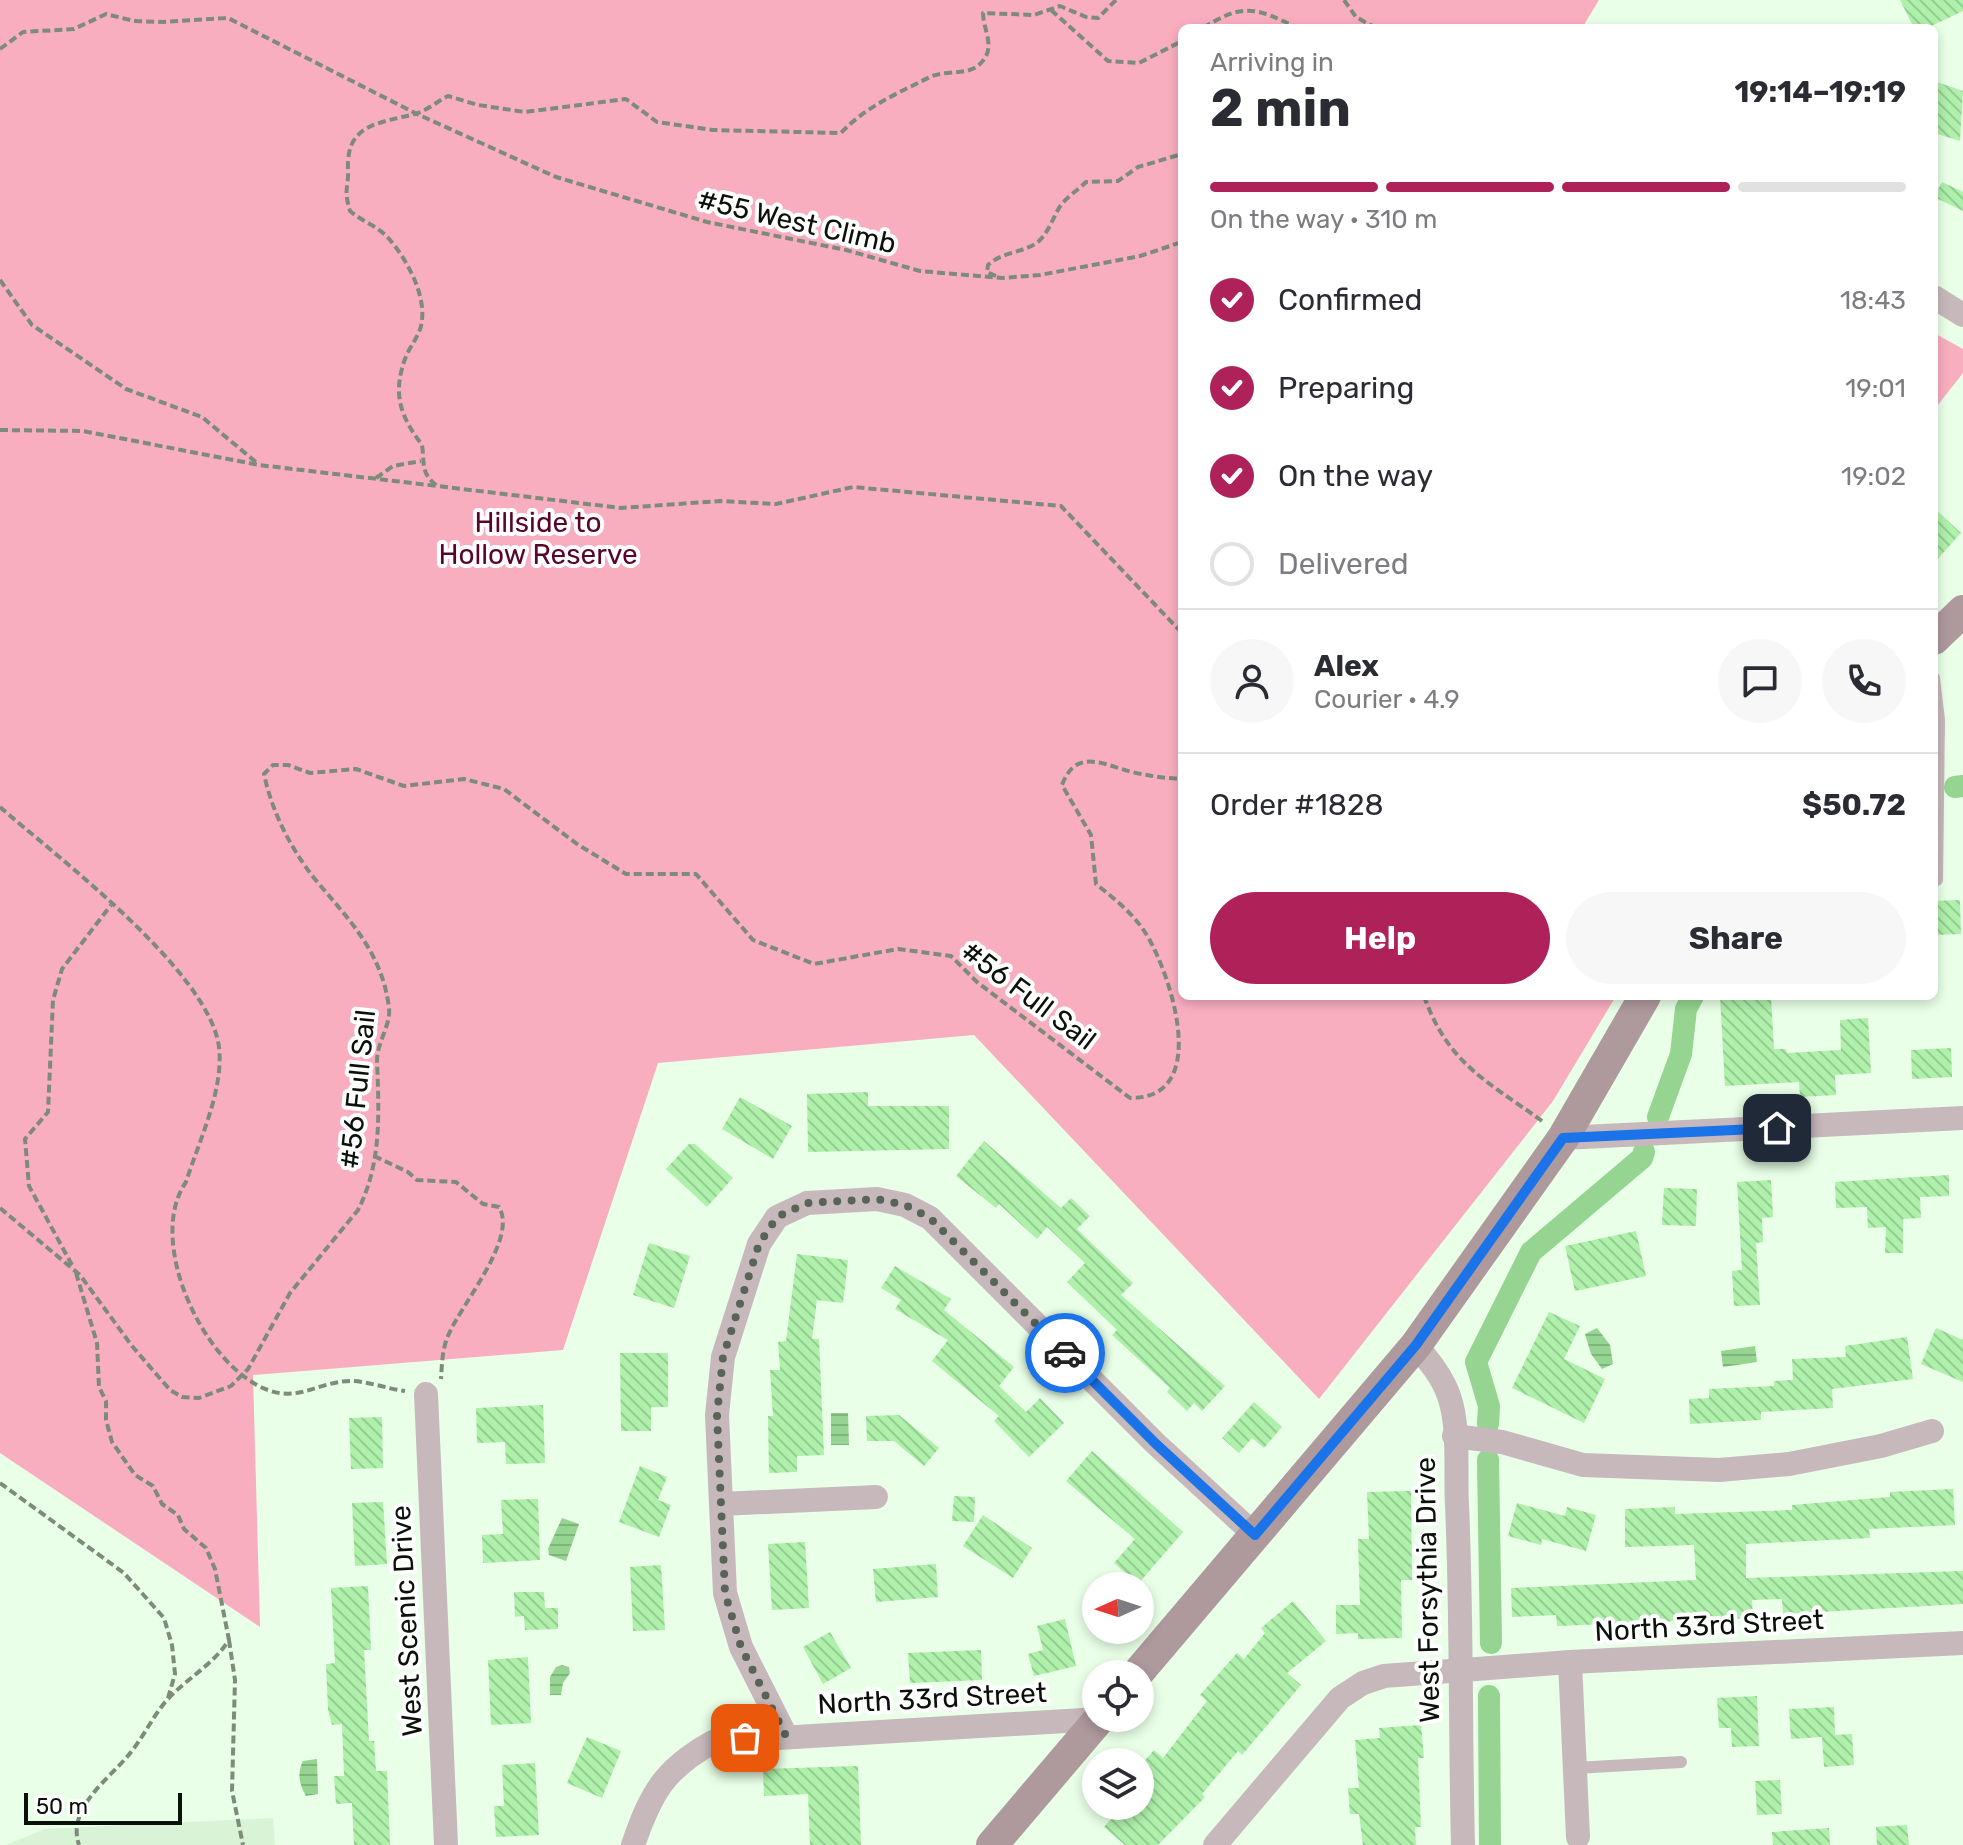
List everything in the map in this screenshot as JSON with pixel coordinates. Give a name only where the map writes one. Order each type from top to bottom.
[{"type":"street","points":[[1938,299],[1963,315]]},
{"type":"street","points":[[1938,635],[1963,611]]},
{"type":"street","points":[[1149,1660],[1416,1345],[1564,1138],[1643,1000]]},
{"type":"street","points":[[1564,1138],[1963,1118]]},
{"type":"street","points":[[786,1736],[741,1647],[725,1593],[717,1415],[723,1357],[759,1244],[777,1217],[807,1203],[877,1199],[905,1205],[930,1218],[1155,1443],[1255,1535]]},
{"type":"street","name":"West Forsythia Drive","points":[[1416,1345],[1446,1388],[1454,1436],[1462,1620],[1458,1671],[1463,1845]]},
{"type":"street","name":"West Scenic Drive","points":[[422,1398],[446,1845]]},
{"type":"street","points":[[1454,1436],[1502,1442],[1583,1465],[1719,1470],[1789,1464],[1881,1446],[1932,1431]]},
{"type":"street","points":[[721,1504],[876,1497]]},
{"type":"street","name":"North 33rd Street","points":[[1215,1845],[1340,1698],[1363,1683],[1384,1676],[1570,1662],[1963,1643]]},
{"type":"street","points":[[1570,1662],[1578,1837]]},
{"type":"street","name":"North 33rd Street","points":[[633,1845],[652,1797],[664,1777],[684,1758],[713,1742],[1082,1719]]},
{"type":"street","points":[[992,1845],[1087,1732]]},
{"type":"lane","points":[[1938,712],[1938,800]]},
{"type":"lane","points":[[1575,1768],[1681,1762]]},
{"type":"path","points":[[437,486],[426,477],[421,461],[422,445],[409,432],[399,396],[404,361],[419,334],[421,301],[409,268],[390,240],[350,211],[344,186],[349,171],[348,146],[354,136],[402,115],[417,114],[448,96],[478,105],[525,112],[626,99],[657,122],[713,130],[841,133],[867,107],[890,100],[933,76],[974,69],[985,58],[990,46],[983,13],[1034,15],[1060,6],[1086,17],[1098,18],[1116,0]]},
{"type":"path","points":[[1344,0],[1356,17],[1369,24]]},
{"type":"path","points":[[1046,9],[1056,11],[1108,61],[1139,63],[1178,43]]},
{"type":"path","points":[[1212,24],[1245,9],[1257,9],[1289,24]]},
{"type":"path","name":"#55 West Climb","points":[[0,49],[23,32],[74,29],[106,14],[149,22],[228,18],[417,114],[556,177],[707,222],[846,250],[920,271],[1002,278],[1040,275],[1140,256],[1178,243]]},
{"type":"path","points":[[1002,278],[987,272],[988,265],[997,257],[1031,247],[1040,240],[1053,222],[1059,206],[1086,182],[1118,181],[1138,167],[1178,155]]},
{"type":"path","points":[[0,280],[32,325],[126,389],[202,417],[259,465]]},
{"type":"path","points":[[0,430],[83,431],[259,465],[621,508],[720,501],[776,504],[853,487],[1061,506],[1178,629]]},
{"type":"path","points":[[374,478],[393,466],[421,461]]},
{"type":"path","name":"#56 Full Sail","points":[[0,1208],[74,1269],[170,1390],[182,1397],[199,1398],[231,1386],[243,1374],[267,1338],[290,1293],[358,1210],[366,1195],[374,1156],[381,1108],[377,1044],[389,1012],[373,955],[359,930],[315,878],[289,841],[270,800],[264,774],[273,765],[288,765],[310,773],[356,769],[378,780],[404,786],[464,779],[504,789],[577,844],[626,874],[696,874],[753,940],[814,964],[898,949],[951,956],[977,982],[1130,1098],[1150,1098],[1171,1084],[1179,1059],[1172,991],[1146,935],[1124,907],[1096,884],[1091,835],[1062,785],[1066,774],[1079,765],[1097,759],[1128,771],[1178,778]]},
{"type":"path","points":[[0,807],[163,954],[213,1024],[219,1048],[214,1095],[186,1182],[177,1194],[171,1234],[179,1277],[187,1297],[219,1352],[266,1390],[291,1396],[354,1381],[409,1392],[422,1398],[439,1396],[446,1339],[494,1252],[505,1222],[499,1207],[483,1204],[456,1182],[417,1180],[408,1172],[374,1156]]},
{"type":"path","points":[[111,905],[62,969],[53,1000],[48,1112],[25,1139],[29,1186],[82,1286],[89,1323],[97,1343],[99,1387],[106,1401],[106,1420],[112,1442],[135,1475],[153,1486],[162,1504],[178,1515],[184,1529],[206,1548],[215,1569],[235,1680],[232,1791],[243,1845]]},
{"type":"path","points":[[1425,1000],[1436,1029],[1458,1060],[1564,1138]]},
{"type":"path","points":[[0,1483],[124,1573],[164,1618],[172,1645],[175,1674],[167,1700]]},
{"type":"path","points":[[79,1845],[77,1826],[87,1802],[131,1752],[167,1700],[216,1660],[229,1640]]},
{"type":"shaded area","points":[[1597,1328],[1610,1345],[1613,1364],[1602,1369],[1591,1354],[1585,1334]]},
{"type":"shaded area","points":[[1755,1346],[1757,1362],[1723,1367],[1721,1351]]},
{"type":"shaded area","points":[[831,1413],[848,1413],[849,1445],[831,1445]]},
{"type":"shaded area","points":[[562,1518],[579,1524],[566,1561],[549,1555],[548,1549]]},
{"type":"shaded area","points":[[556,1667],[569,1667],[570,1673],[563,1683],[561,1695],[550,1695],[550,1677]]},
{"type":"shaded area","points":[[317,1759],[318,1794],[306,1796],[300,1778],[301,1765],[303,1761]]},
{"type":"shaded area","points":[[273,1818],[275,1845],[6,1845],[45,1829]]},
{"type":"green space","name":"Hillside to Hollow Reserve","points":[[0,0],[1599,0],[1584,24],[1178,24],[1178,1000],[1614,1000],[1553,1101],[1319,1399],[974,1035],[658,1063],[563,1350],[253,1375],[260,1627],[0,1453]]},
{"type":"green space","points":[[1938,335],[1963,349],[1963,373],[1938,405]]},
{"type":"building","points":[[1900,0],[1963,0],[1963,11],[1935,24],[1912,24]]},
{"type":"building","points":[[1938,82],[1963,91],[1960,141],[1938,134]]},
{"type":"building","points":[[1942,182],[1963,192],[1963,211],[1938,199]]},
{"type":"building","points":[[1938,512],[1961,533],[1938,559]]},
{"type":"building","points":[[1960,900],[1961,934],[1938,935],[1938,901]]},
{"type":"building","points":[[1720,1000],[1771,1000],[1774,1049],[1786,1049],[1787,1053],[1841,1050],[1840,1020],[1868,1018],[1871,1073],[1835,1075],[1836,1095],[1800,1097],[1799,1082],[1725,1086]]},
{"type":"building","points":[[1951,1048],[1952,1077],[1912,1079],[1911,1050]]},
{"type":"building","points":[[868,1092],[868,1106],[949,1106],[949,1149],[808,1152],[807,1094]]},
{"type":"building","points":[[740,1097],[792,1126],[773,1159],[722,1129]]},
{"type":"building","points":[[984,1141],[1061,1208],[1071,1198],[1090,1216],[1077,1229],[1133,1283],[1121,1295],[1225,1386],[1202,1411],[1194,1403],[1187,1411],[1167,1392],[1170,1388],[1112,1335],[1117,1330],[1067,1282],[1085,1263],[1047,1227],[1037,1239],[999,1204],[996,1208],[956,1176]]},
{"type":"building","points":[[689,1144],[695,1144],[733,1178],[707,1207],[666,1169]]},
{"type":"building","points":[[1949,1175],[1949,1196],[1920,1197],[1921,1218],[1903,1219],[1903,1253],[1885,1253],[1886,1227],[1868,1228],[1867,1207],[1836,1208],[1835,1182]]},
{"type":"building","points":[[1771,1180],[1773,1217],[1762,1218],[1763,1242],[1756,1243],[1760,1305],[1734,1306],[1732,1271],[1742,1270],[1737,1182]]},
{"type":"building","points":[[1664,1188],[1697,1189],[1696,1226],[1662,1225]]},
{"type":"building","points":[[1636,1231],[1646,1276],[1575,1291],[1565,1246]]},
{"type":"building","points":[[649,1243],[690,1256],[674,1308],[633,1295]]},
{"type":"building","points":[[797,1254],[848,1260],[843,1303],[817,1300],[812,1339],[819,1339],[824,1455],[797,1456],[797,1472],[769,1473],[768,1416],[773,1416],[770,1370],[780,1370],[778,1342],[786,1341]]},
{"type":"building","points":[[895,1266],[951,1299],[944,1310],[1014,1367],[999,1386],[1026,1412],[1040,1398],[1064,1423],[1029,1457],[994,1421],[999,1416],[932,1361],[948,1340],[895,1309],[901,1300],[881,1288]]},
{"type":"building","points":[[1549,1312],[1580,1326],[1564,1359],[1605,1379],[1584,1423],[1512,1388]]},
{"type":"building","points":[[1936,1328],[1963,1340],[1963,1382],[1921,1364]]},
{"type":"building","points":[[1907,1337],[1913,1379],[1832,1389],[1833,1408],[1761,1412],[1761,1420],[1690,1424],[1689,1399],[1709,1398],[1709,1389],[1774,1386],[1774,1381],[1793,1380],[1792,1359],[1846,1357],[1845,1346]]},
{"type":"building","points":[[620,1353],[668,1353],[668,1407],[651,1407],[651,1431],[621,1431]]},
{"type":"building","points":[[1254,1402],[1282,1427],[1264,1448],[1252,1438],[1239,1453],[1222,1438]]},
{"type":"building","points":[[543,1405],[545,1463],[506,1464],[505,1442],[477,1443],[476,1408]]},
{"type":"building","points":[[899,1415],[939,1448],[924,1466],[894,1441],[867,1441],[866,1416]]},
{"type":"building","points":[[382,1417],[383,1468],[351,1469],[349,1418]]},
{"type":"building","points":[[1092,1451],[1183,1532],[1148,1572],[1124,1572],[1114,1563],[1135,1539],[1066,1481]]},
{"type":"building","points":[[640,1466],[667,1477],[658,1500],[671,1505],[659,1537],[619,1522]]},
{"type":"building","points":[[1953,1489],[1955,1525],[1869,1529],[1870,1538],[1746,1544],[1746,1578],[1963,1571],[1963,1604],[1783,1614],[1782,1599],[1752,1600],[1753,1618],[1557,1626],[1556,1615],[1512,1617],[1511,1588],[1696,1580],[1694,1545],[1625,1547],[1625,1509],[1675,1507],[1675,1514],[1792,1510],[1792,1505],[1890,1497],[1890,1492]]},
{"type":"building","points":[[1411,1491],[1412,1580],[1401,1580],[1402,1638],[1358,1639],[1358,1633],[1336,1634],[1336,1605],[1360,1605],[1358,1539],[1369,1539],[1367,1492]]},
{"type":"building","points":[[954,1496],[975,1497],[974,1522],[952,1521]]},
{"type":"building","points":[[538,1499],[540,1560],[483,1563],[482,1535],[503,1534],[501,1500]]},
{"type":"building","points":[[383,1502],[387,1564],[355,1566],[352,1503]]},
{"type":"building","points":[[1517,1503],[1565,1516],[1567,1507],[1596,1515],[1586,1551],[1542,1539],[1541,1545],[1508,1536]]},
{"type":"building","points":[[983,1515],[1032,1548],[1013,1578],[963,1546]]},
{"type":"building","points":[[805,1542],[809,1608],[772,1610],[768,1544]]},
{"type":"building","points":[[936,1564],[938,1597],[876,1602],[873,1569]]},
{"type":"building","points":[[661,1565],[665,1630],[633,1631],[630,1567]]},
{"type":"building","points":[[368,1586],[371,1650],[364,1650],[369,1741],[374,1741],[376,1771],[387,1771],[390,1845],[354,1845],[352,1803],[336,1804],[334,1776],[344,1776],[342,1724],[332,1725],[328,1710],[326,1664],[335,1663],[331,1588]]},
{"type":"building","points":[[514,1592],[544,1592],[545,1608],[558,1608],[558,1629],[525,1630],[524,1616],[515,1617]]},
{"type":"building","points":[[1293,1601],[1326,1641],[1287,1673],[1301,1685],[1242,1755],[1238,1751],[1202,1794],[1205,1797],[1158,1845],[1125,1845],[1104,1827],[1110,1820],[1154,1820],[1154,1750],[1163,1758],[1207,1701],[1200,1695],[1237,1653],[1244,1659],[1265,1633],[1261,1628]]},
{"type":"building","points":[[1065,1619],[1076,1666],[1034,1676],[1028,1654],[1043,1650],[1037,1626]]},
{"type":"building","points":[[830,1632],[851,1668],[823,1684],[803,1647]]},
{"type":"building","points":[[981,1650],[982,1680],[910,1683],[908,1653]]},
{"type":"building","points":[[528,1657],[531,1723],[491,1725],[488,1660]]},
{"type":"building","points":[[1757,1696],[1759,1746],[1732,1747],[1731,1728],[1719,1728],[1717,1698]]},
{"type":"building","points":[[1834,1707],[1835,1735],[1852,1734],[1854,1765],[1824,1767],[1822,1737],[1791,1739],[1789,1709]]},
{"type":"building","points":[[1421,1725],[1424,1758],[1418,1758],[1421,1827],[1415,1827],[1416,1845],[1363,1845],[1359,1814],[1350,1814],[1348,1788],[1359,1788],[1355,1740],[1380,1738],[1379,1728]]},
{"type":"building","points":[[587,1737],[621,1751],[602,1798],[567,1783]]},
{"type":"building","points":[[535,1763],[539,1835],[496,1837],[494,1806],[504,1806],[502,1765]]},
{"type":"building","points":[[858,1766],[861,1845],[810,1845],[808,1794],[764,1796],[763,1769]]},
{"type":"building","points":[[1780,1780],[1782,1814],[1757,1815],[1755,1781]]},
{"type":"building","points":[[1907,1825],[1909,1845],[1877,1845],[1876,1827]]},
{"type":"building","points":[[1829,1828],[1830,1845],[1773,1845],[1772,1832]]},
{"type":"waterway","points":[[1955,787],[1963,786]]},
{"type":"waterway","points":[[1658,1117],[1681,1054],[1686,1009],[1691,1000]]},
{"type":"waterway","points":[[1488,1424],[1489,1406],[1476,1362],[1531,1252],[1642,1158],[1644,1152]]},
{"type":"waterway","points":[[1488,1460],[1491,1643]]},
{"type":"waterway","points":[[1489,1696],[1490,1845]]},
{"type":"way so far","points":[[745,1738],[786,1736],[741,1647],[725,1593],[717,1415],[723,1357],[759,1244],[777,1217],[807,1203],[877,1199],[905,1205],[930,1218],[1065,1353]]},
{"type":"route","points":[[1065,1353],[1155,1443],[1255,1535],[1416,1345],[1563,1138],[1777,1128]]}]
